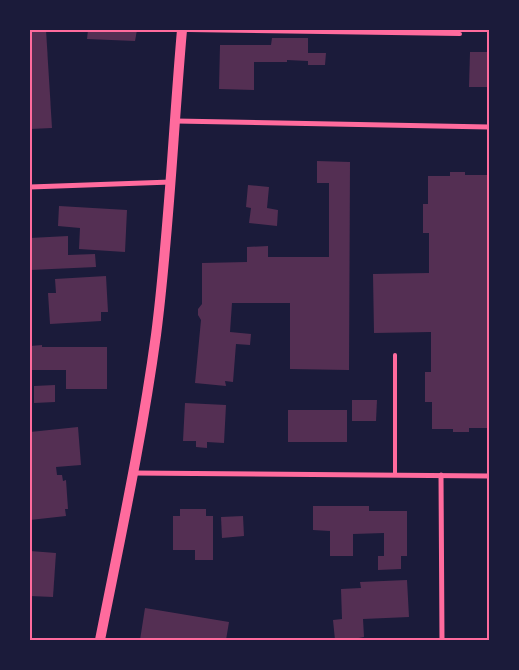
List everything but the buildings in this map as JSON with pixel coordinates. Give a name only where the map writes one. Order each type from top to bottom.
[{"type":"main road","points":[[100,640],[133,473],[157,326],[171,182],[182,30]]},
{"type":"street","points":[[176,121],[489,127]]},
{"type":"street","points":[[30,187],[171,182]]},
{"type":"street","points":[[133,473],[489,476]]},
{"type":"street","points":[[441,475],[442,640]]},
{"type":"lane","points":[[189,30],[460,34]]},
{"type":"lane","points":[[395,355],[395,475]]}]
